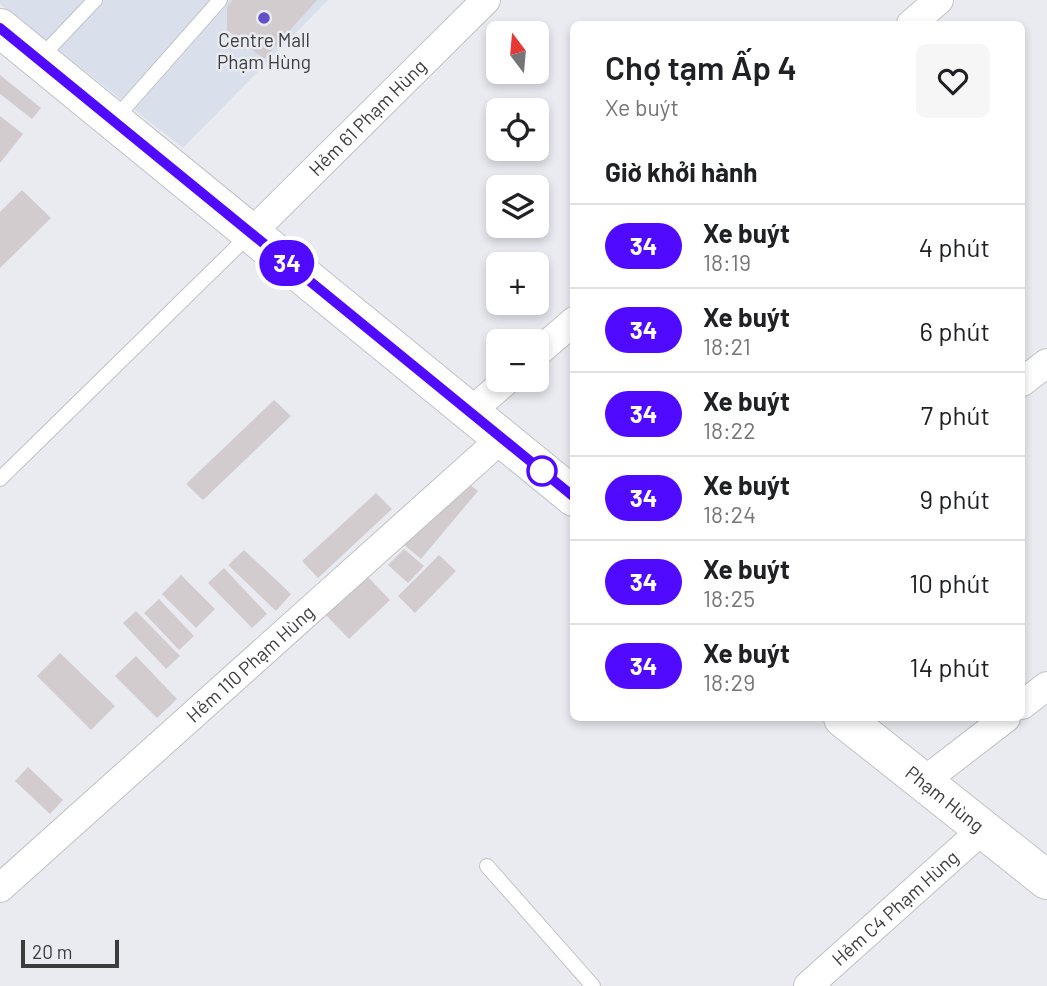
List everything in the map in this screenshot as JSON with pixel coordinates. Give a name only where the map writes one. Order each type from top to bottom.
[{"type":"main road","points":[[0,28],[469,414],[570,494]]},
{"type":"main road","name":"Phạm Hùng","points":[[847,721],[981,831],[1047,880]]},
{"type":"street","name":"Hẻm 61 Phạm Hùng","points":[[251,233],[486,0]]},
{"type":"street","points":[[914,21],[939,0]]},
{"type":"street","points":[[549,343],[570,324]]},
{"type":"street","points":[[1025,380],[1047,363]]},
{"type":"street","points":[[469,414],[494,392]]},
{"type":"street","name":"Hẻm 110 Phạm Hùng","points":[[0,888],[502,438]]},
{"type":"street","points":[[1025,703],[1047,686]]},
{"type":"street","points":[[923,782],[1002,721]]},
{"type":"street","name":"Hẻm C4 Phạm Hùng","points":[[808,986],[981,831]]},
{"type":"lane","points":[[38,60],[94,0]]},
{"type":"lane","points":[[113,121],[220,0]]},
{"type":"lane","points":[[0,479],[251,233]]},
{"type":"lane","points":[[487,866],[593,986]]},
{"type":"shaded area","points":[[0,0],[328,0],[183,148],[0,4]]},
{"type":"building","name":"Centre Mall Phạm Hùng","points":[[232,0],[317,0],[264,59],[227,30],[227,7]]},
{"type":"building","points":[[0,75],[41,108],[32,119],[0,94]]},
{"type":"building","points":[[0,116],[23,134],[0,163]]},
{"type":"building","points":[[22,190],[51,218],[0,268],[0,212]]},
{"type":"building","points":[[274,400],[291,416],[203,500],[186,484]]},
{"type":"building","points":[[460,477],[478,491],[421,559],[403,544]]},
{"type":"building","points":[[376,493],[392,509],[318,578],[302,561]]},
{"type":"building","points":[[404,549],[424,566],[408,583],[388,565]]},
{"type":"building","points":[[244,550],[291,594],[276,611],[228,565]]},
{"type":"building","points":[[439,555],[456,571],[415,613],[398,596]]},
{"type":"building","points":[[224,568],[267,614],[252,628],[208,583]]},
{"type":"building","points":[[181,575],[215,609],[196,628],[162,594]]},
{"type":"building","points":[[367,576],[390,600],[349,639],[326,615]]},
{"type":"building","points":[[159,599],[194,636],[179,650],[144,613]]},
{"type":"building","points":[[136,611],[180,656],[166,669],[123,623]]},
{"type":"building","points":[[60,653],[115,706],[91,730],[37,676]]},
{"type":"building","points":[[136,656],[177,699],[157,718],[115,676]]},
{"type":"building","points":[[28,767],[63,800],[50,814],[15,781]]},
{"type":"bus line","name":"34","points":[[0,28],[469,414],[570,494]]},
{"type":"place","name":"Centre Mall Phạm Hùng","points":[[264,18]]}]
